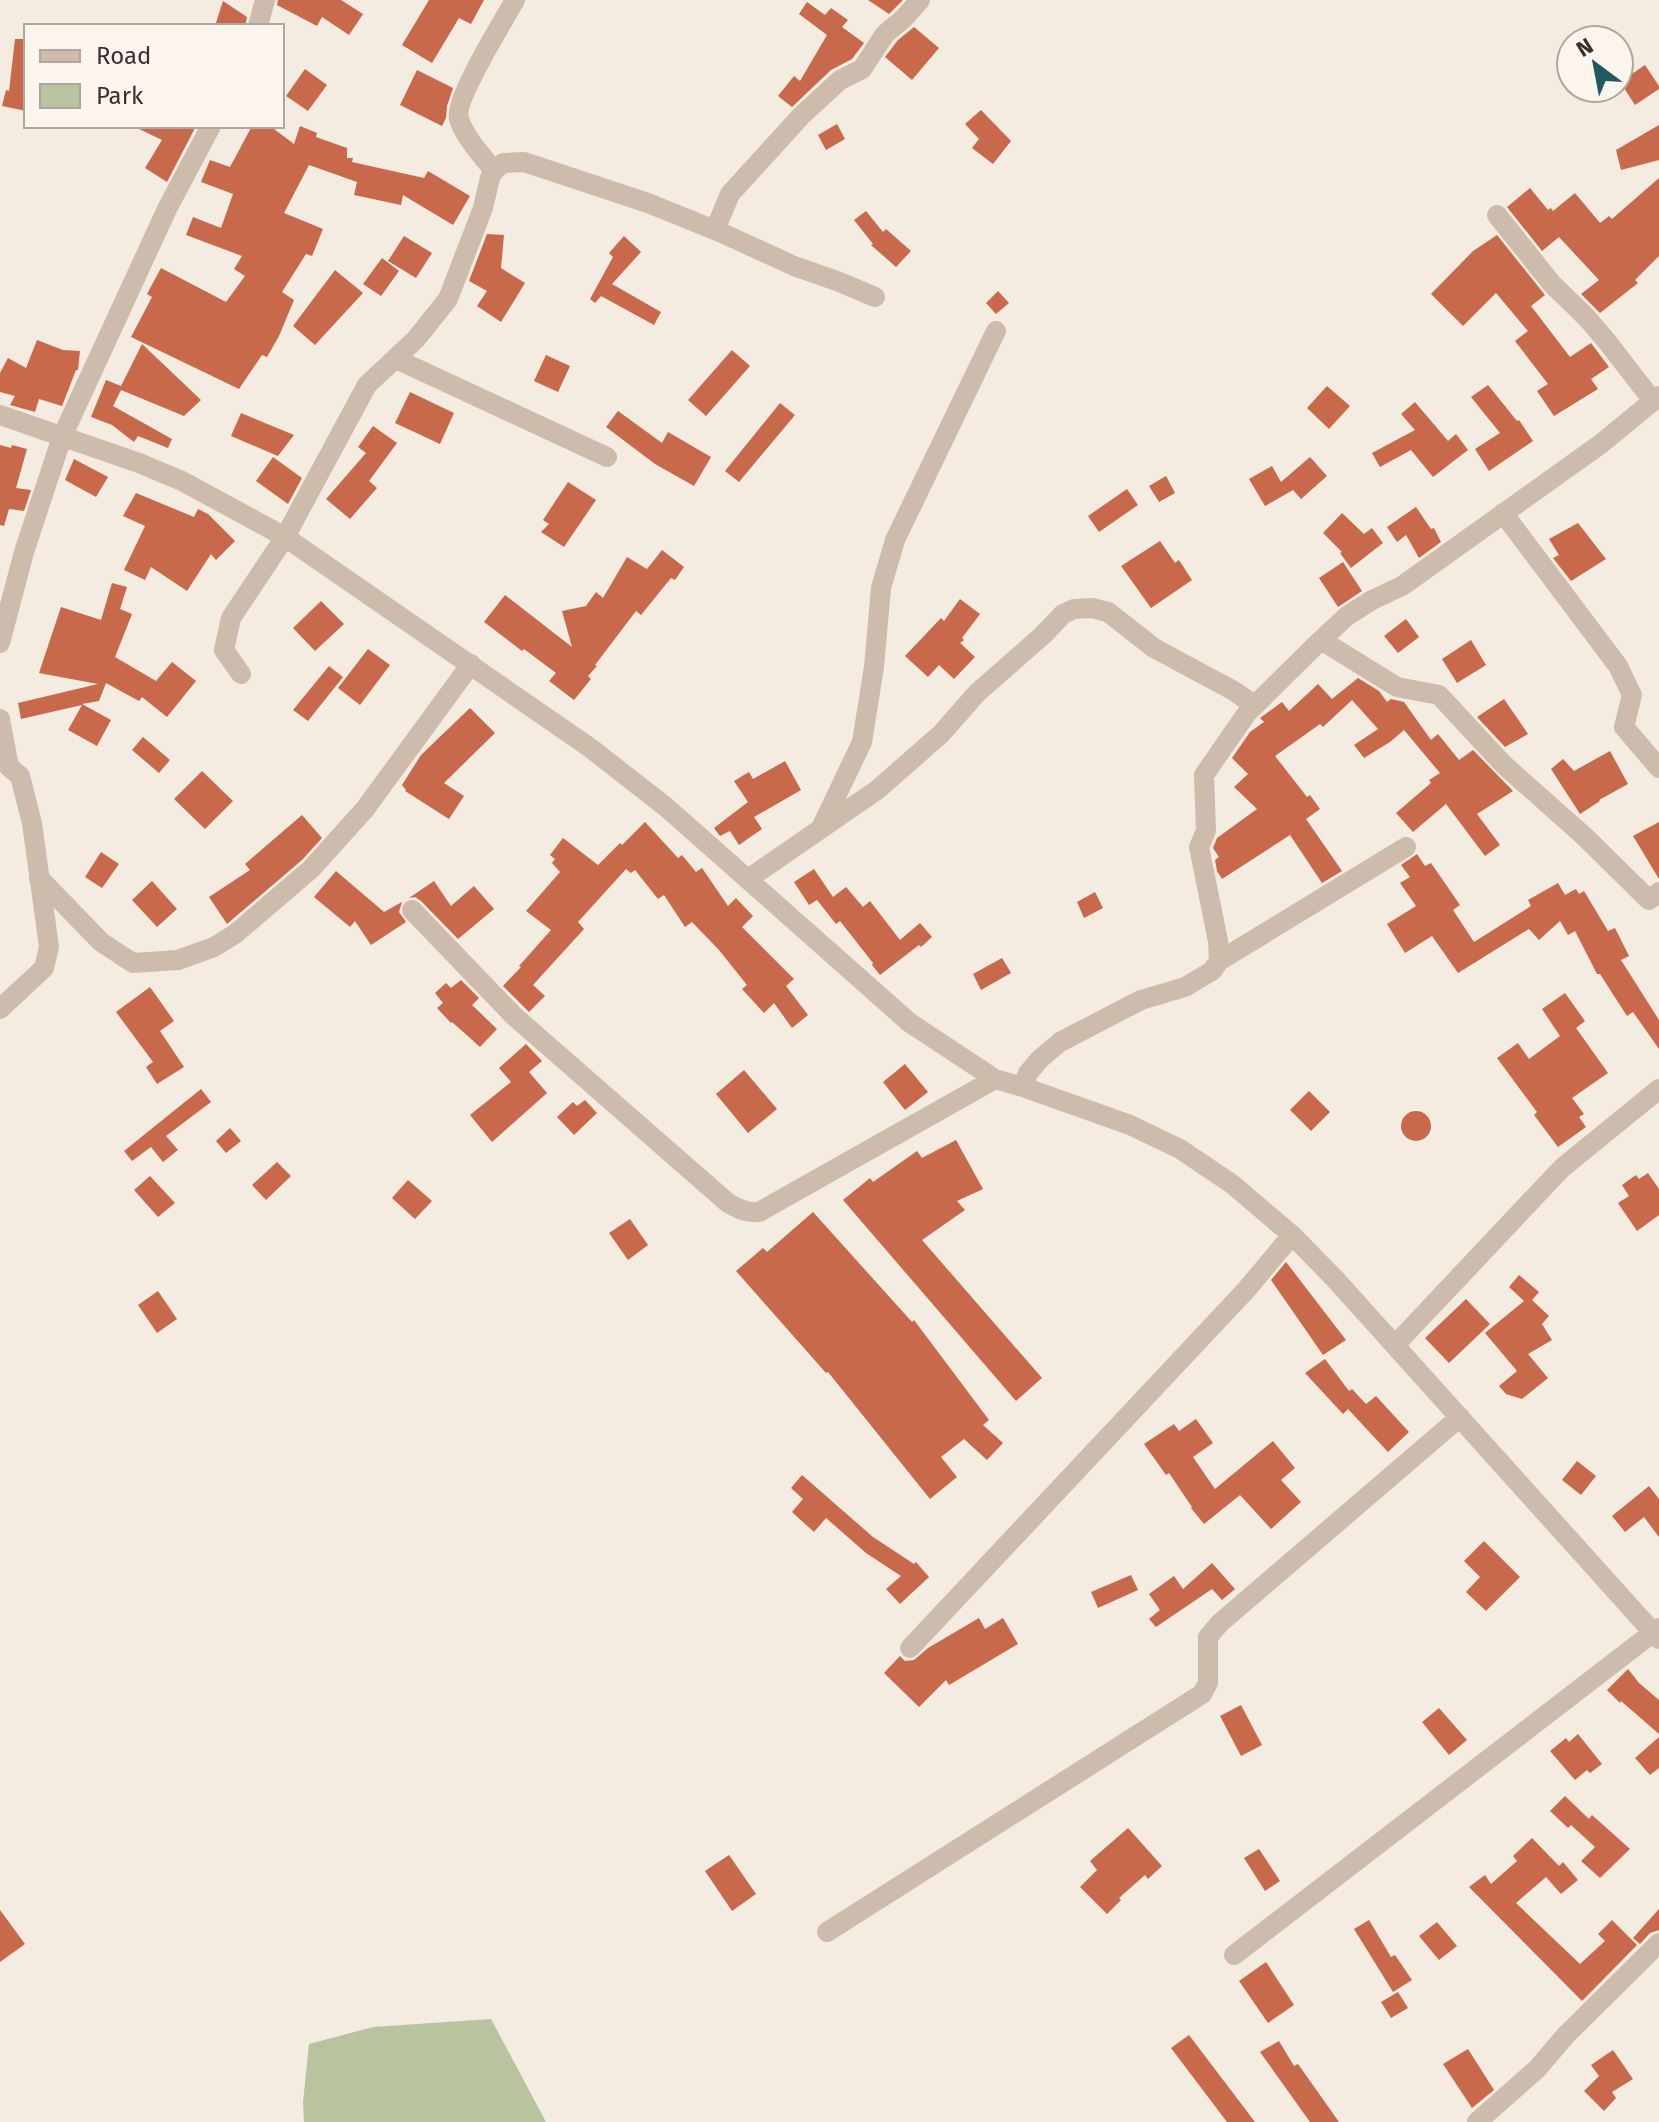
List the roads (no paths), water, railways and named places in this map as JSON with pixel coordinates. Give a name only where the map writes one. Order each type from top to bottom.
[{"type":"street","points":[[259,24],[265,0]]},
{"type":"street","points":[[494,171],[466,133],[457,115],[463,95],[515,0]]},
{"type":"street","points":[[715,230],[730,194],[801,116],[840,80],[862,69],[885,34],[920,0]]},
{"type":"street","points":[[0,643],[24,552],[62,437],[167,209],[210,128]]},
{"type":"street","points":[[241,674],[224,650],[231,618],[285,537],[367,385],[416,339],[448,299],[494,171],[503,163],[524,162],[648,203],[875,297]]},
{"type":"street","points":[[1219,961],[1218,941],[1199,847],[1206,831],[1204,775],[1254,705],[1347,616],[1402,586],[1602,443],[1656,399],[1586,317],[1552,284],[1497,215]]},
{"type":"street","points":[[821,828],[862,742],[874,667],[881,588],[895,540],[996,331]]},
{"type":"street","points":[[396,359],[607,457]]},
{"type":"street","points":[[0,415],[182,481],[285,537],[589,747],[666,807],[910,1023],[995,1079],[1130,1125],[1180,1149],[1232,1184],[1292,1235],[1336,1280],[1657,1633],[1234,1955]]},
{"type":"street","points":[[1503,513],[1618,666],[1632,695],[1624,727],[1659,768]]},
{"type":"street","points":[[748,879],[877,790],[941,734],[977,693],[1063,614],[1074,609],[1092,608],[1108,612],[1154,648],[1254,705]]},
{"type":"street","points":[[1321,640],[1397,687],[1439,695],[1504,765],[1584,836],[1649,900],[1659,892]]},
{"type":"street","points":[[39,878],[101,942],[133,963],[178,960],[214,947],[235,934],[311,869],[365,809],[471,664]]},
{"type":"street","points":[[0,719],[4,767],[20,776],[32,823],[49,947],[44,968],[0,1009]]},
{"type":"street","points":[[1023,1087],[1028,1073],[1060,1042],[1141,1000],[1185,987],[1212,971],[1219,961],[1406,847]]},
{"type":"street","points":[[412,910],[514,1016],[728,1203],[750,1213],[759,1212],[995,1079]]},
{"type":"street","points":[[1395,1345],[1562,1168],[1659,1089]]},
{"type":"street","points":[[910,1648],[1247,1289],[1292,1235]]},
{"type":"street","points":[[827,1932],[1202,1694],[1208,1683],[1208,1637],[1220,1623],[1460,1417]]},
{"type":"street","points":[[1477,2122],[1537,2069],[1566,2035],[1659,1943]]}]
